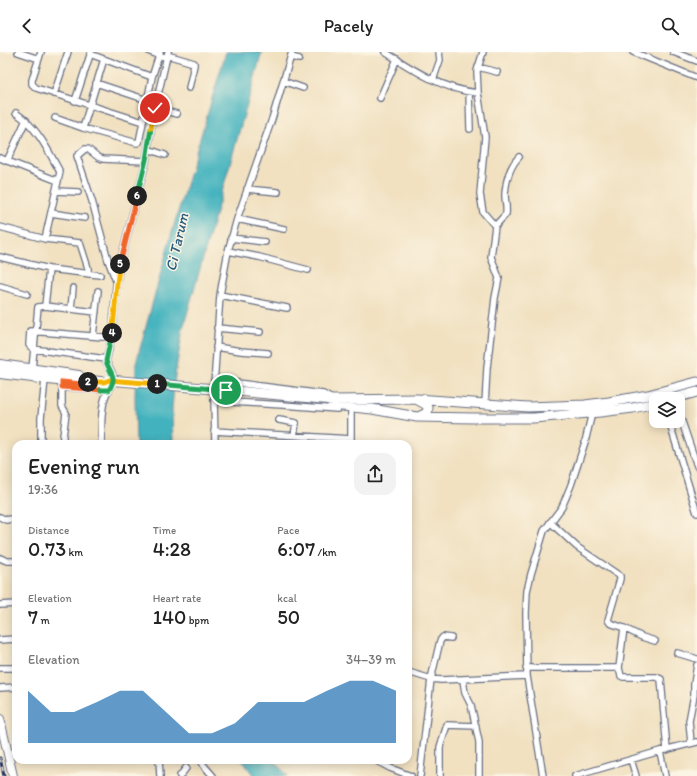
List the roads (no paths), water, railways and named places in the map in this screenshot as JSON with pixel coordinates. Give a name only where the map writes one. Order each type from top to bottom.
[{"type":"main road","points":[[0,364],[82,375],[90,381]]},
{"type":"main road","points":[[0,370],[63,382]]},
{"type":"main road","points":[[0,374],[63,382],[90,381],[107,386],[333,400],[417,399],[528,407],[597,403],[648,395],[697,382]]},
{"type":"main road","points":[[685,395],[697,392]]},
{"type":"main road","points":[[226,393],[351,409],[372,409],[417,417],[440,419],[534,418],[600,412],[649,405]]},
{"type":"main road","points":[[417,399],[427,404],[428,408],[424,415],[417,417]]},
{"type":"main road","points":[[440,419],[435,413],[435,410],[439,404],[445,401]]},
{"type":"main road","points":[[0,719],[13,776]]},
{"type":"street","points":[[18,52],[39,59]]},
{"type":"street","points":[[41,52],[32,80],[32,84],[36,88],[143,122]]},
{"type":"street","points":[[54,94],[68,52]]},
{"type":"street","points":[[150,52],[168,55],[194,63],[189,88]]},
{"type":"street","points":[[385,52],[392,54],[409,68],[433,80],[469,92],[478,93]]},
{"type":"street","points":[[433,80],[440,61],[439,52]]},
{"type":"street","points":[[483,52],[478,67],[478,93],[485,133],[480,194],[481,209],[496,226]]},
{"type":"street","points":[[632,52],[697,78]]},
{"type":"street","points":[[673,52],[694,60],[694,52]]},
{"type":"street","points":[[75,101],[91,53],[152,76]]},
{"type":"street","points":[[55,118],[83,128],[137,142],[139,140],[152,76],[159,54]]},
{"type":"street","points":[[299,59],[292,54],[272,119],[237,219],[228,252],[220,295],[214,383],[323,394],[333,400]]},
{"type":"street","points":[[63,440],[66,413],[62,406],[63,382],[107,386],[113,382],[113,375],[106,364],[106,359],[114,318],[116,282],[122,250],[146,160],[155,108],[168,55]]},
{"type":"street","points":[[83,128],[104,59]]},
{"type":"street","points":[[380,98],[397,59]]},
{"type":"street","points":[[478,67],[497,72]]},
{"type":"street","points":[[283,81],[303,88]]},
{"type":"street","points":[[96,83],[147,100]]},
{"type":"street","points":[[469,92],[470,129]]},
{"type":"street","points":[[155,108],[177,114]]},
{"type":"street","points":[[16,113],[26,120],[44,142],[60,172],[45,239]]},
{"type":"street","points":[[7,161],[26,120]]},
{"type":"street","points":[[116,282],[77,156],[85,149],[88,149],[103,159],[146,160]]},
{"type":"street","points":[[148,149],[165,155]]},
{"type":"street","points":[[485,405],[487,368],[495,298],[499,278],[491,259],[496,226],[506,214],[505,194],[510,174],[513,164],[519,157]]},
{"type":"street","points":[[0,158],[58,181]]},
{"type":"street","points":[[247,189],[278,192]]},
{"type":"street","points":[[56,191],[78,192]]},
{"type":"street","points":[[51,213],[85,218]]},
{"type":"street","points":[[237,219],[284,229]]},
{"type":"street","points":[[0,227],[45,239],[80,243],[88,268],[88,274]]},
{"type":"street","points":[[232,238],[266,242]]},
{"type":"street","points":[[228,252],[259,257],[308,270]]},
{"type":"street","points":[[0,257],[49,269],[100,275]]},
{"type":"street","points":[[45,306],[49,269]]},
{"type":"street","points":[[0,286],[27,294]]},
{"type":"street","points":[[71,309],[73,288]]},
{"type":"street","points":[[93,336],[98,291]]},
{"type":"street","points":[[220,295],[287,308]]},
{"type":"street","points":[[35,331],[38,307],[45,306],[96,312]]},
{"type":"street","points":[[217,328],[260,332]]},
{"type":"street","points":[[32,369],[33,349],[29,344],[30,331],[103,337]]},
{"type":"street","points":[[216,347],[268,353]]},
{"type":"street","points":[[33,349],[106,359]]},
{"type":"street","points":[[41,440],[41,418],[45,380]]},
{"type":"street","points":[[102,440],[102,415],[107,386]]},
{"type":"street","points":[[215,440],[214,400],[351,409],[351,440]]},
{"type":"street","points":[[543,776],[526,668],[526,613],[528,584],[544,531],[558,513],[566,498],[586,442],[590,416]]},
{"type":"street","points":[[279,420],[296,423],[294,436]]},
{"type":"street","points":[[671,428],[697,513]]},
{"type":"street","points":[[684,428],[697,466]]},
{"type":"street","points":[[214,431],[340,440]]},
{"type":"street","points":[[0,517],[6,520],[12,519]]},
{"type":"street","points":[[550,522],[583,552],[620,576],[608,620],[610,623],[655,641]]},
{"type":"street","points":[[0,558],[7,561],[12,561]]},
{"type":"street","points":[[0,605],[12,604]]},
{"type":"street","points":[[624,628],[620,668],[621,676],[656,677],[662,679],[666,750]]},
{"type":"street","points":[[420,776],[431,679],[440,641],[444,637],[451,638]]},
{"type":"street","points":[[0,640],[12,639]]},
{"type":"street","points":[[677,653],[697,659]]},
{"type":"street","points":[[575,776],[660,751],[694,743],[689,722],[697,666]]},
{"type":"street","points":[[0,668],[12,668]]},
{"type":"street","points":[[526,668],[620,668]]},
{"type":"street","points":[[412,673],[431,679],[463,680],[527,676]]},
{"type":"street","points":[[463,680],[465,694],[471,705],[479,742],[479,776]]},
{"type":"street","points":[[0,688],[12,687]]},
{"type":"street","points":[[440,776],[440,747],[447,725],[476,726]]},
{"type":"street","points":[[660,751],[665,776]]},
{"type":"street","points":[[631,760],[636,776]]},
{"type":"street","points":[[159,764],[160,776]]},
{"type":"street","points":[[202,764],[214,776]]},
{"type":"street","points":[[382,764],[411,776]]},
{"type":"street","points":[[180,776],[186,768]]},
{"type":"street","points":[[599,768],[601,776]]},
{"type":"water","name":"Ci Tarum","points":[[226,52],[262,52],[183,328],[175,375],[172,409],[173,440],[136,440],[136,363],[172,232]]},
{"type":"water","points":[[245,764],[278,764],[288,776],[254,776]]},
{"type":"railway","points":[[0,758],[4,776]]}]
